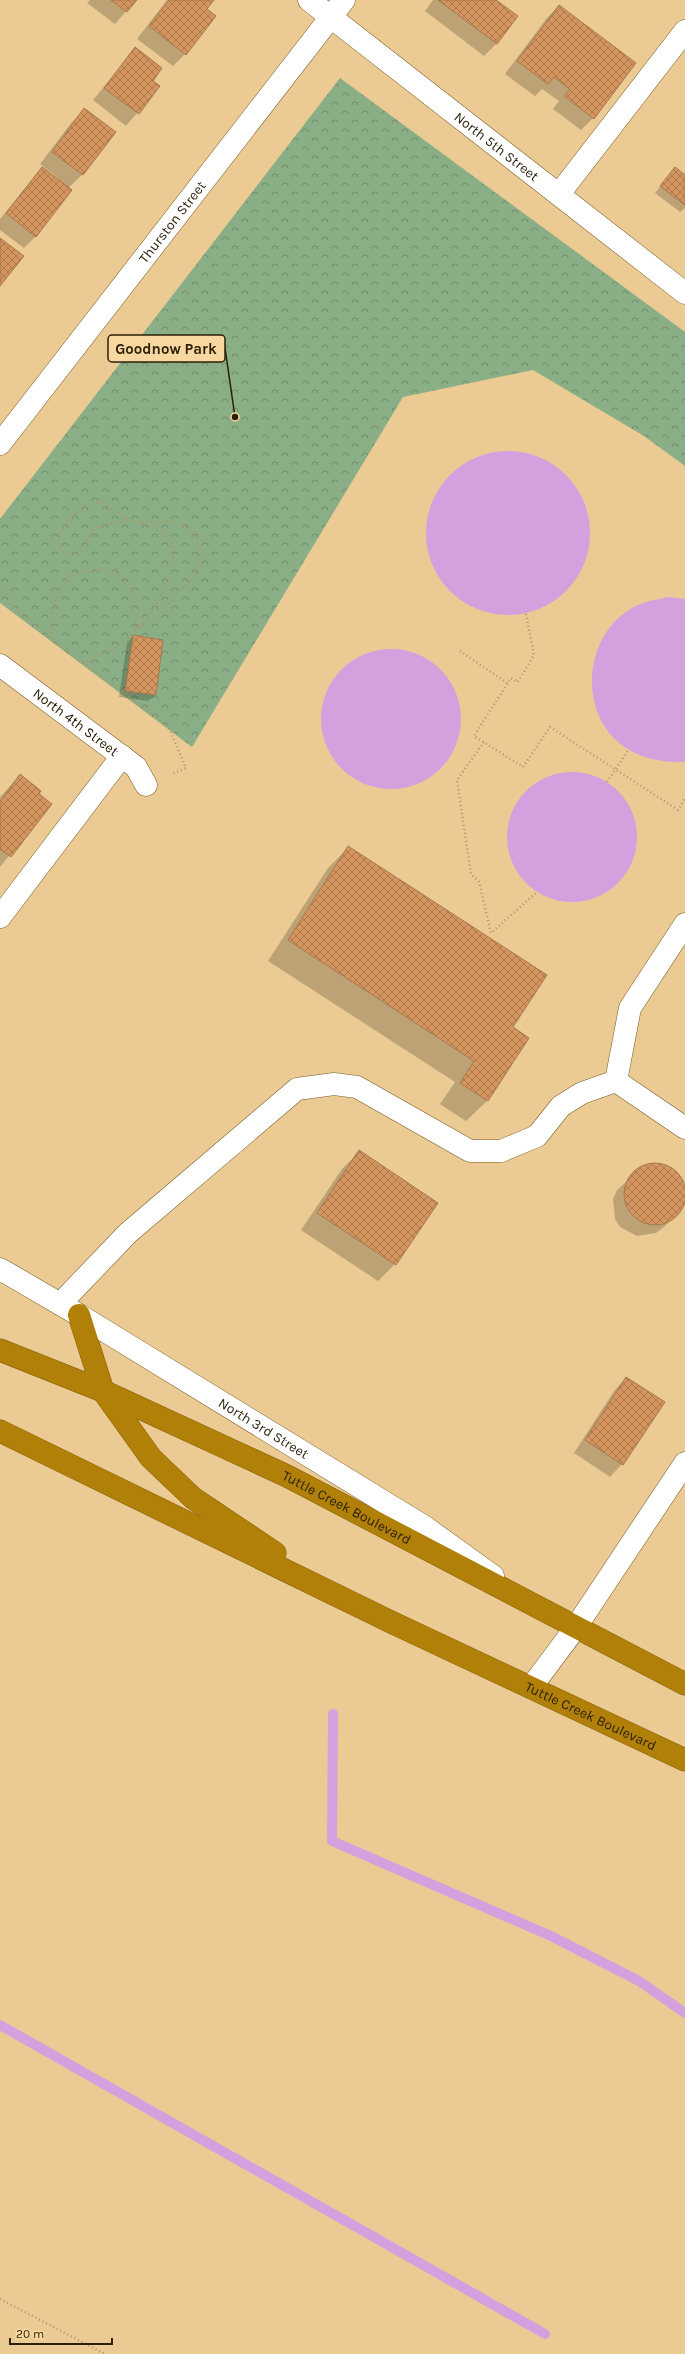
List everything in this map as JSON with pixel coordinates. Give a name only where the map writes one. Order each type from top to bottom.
[{"type":"highway","points":[[79,1315],[103,1391],[151,1458],[193,1498],[268,1547],[315,1584]]},
{"type":"highway","name":"Tuttle Creek Boulevard","points":[[0,1350],[103,1391],[287,1476],[685,1684]]},
{"type":"highway","name":"Tuttle Creek Boulevard","points":[[0,1431],[315,1584],[685,1760]]},
{"type":"street","name":"North 5th Street","points":[[309,0],[337,8],[559,194],[685,293]]},
{"type":"street","name":"Thurston Street","points":[[0,444],[337,8]]},
{"type":"street","points":[[559,194],[685,32]]},
{"type":"street","name":"North 4th Street","points":[[0,665],[136,767],[146,785]]},
{"type":"street","points":[[0,917],[122,756]]},
{"type":"street","points":[[616,1081],[630,1008],[685,924]]},
{"type":"street","points":[[616,1081],[685,1128]]},
{"type":"street","points":[[60,1304],[128,1233],[297,1089],[334,1084],[357,1087],[470,1151],[501,1151],[537,1136],[561,1106],[582,1093],[616,1081]]},
{"type":"street","name":"North 3rd Street","points":[[0,1269],[79,1315],[425,1527],[521,1597]]},
{"type":"street","points":[[532,1686],[576,1627],[685,1463]]},
{"type":"path","points":[[84,663],[124,642],[156,604],[171,578],[173,557],[170,539],[162,532],[141,522],[128,519],[104,504],[95,502],[80,509],[65,526],[59,541],[62,549],[69,555],[79,552],[96,527],[128,519]]},
{"type":"path","points":[[135,629],[160,618],[179,591],[196,577],[200,560],[198,540],[188,527],[177,522],[141,522]]},
{"type":"path","points":[[51,637],[53,615],[61,586],[73,576],[88,571],[109,571],[120,577],[131,590],[138,603],[135,629]]},
{"type":"path","points":[[0,585],[6,589],[6,601],[84,663],[168,726],[186,768],[146,785]]},
{"type":"path","points":[[526,614],[534,654],[518,682],[511,678],[507,683],[474,736],[523,767],[550,727],[678,810],[685,798]]},
{"type":"path","points":[[460,651],[507,683]]},
{"type":"path","points":[[484,742],[457,780],[471,874],[480,882],[491,933],[537,892]]},
{"type":"path","points":[[607,782],[628,749]]},
{"type":"path","points":[[0,2298],[105,2354]]},
{"type":"green space","points":[[340,78],[685,332],[685,466],[644,436],[533,370],[403,397],[192,747],[0,603],[0,519]]},
{"type":"shaded area","points":[[500,451],[516,451],[532,454],[547,460],[560,469],[572,481],[581,494],[587,509],[590,533],[589,549],[581,572],[572,585],[560,597],[547,606],[532,612],[516,615],[500,615],[484,612],[469,606],[456,597],[444,585],[435,572],[429,557],[426,541],[426,525],[429,509],[435,494],[444,481],[456,469],[469,460],[484,454]]},
{"type":"shaded area","points":[[669,597],[685,599],[685,762],[647,758],[635,753],[615,739],[601,721],[594,699],[592,676],[596,653],[606,632],[622,615],[643,603]]},
{"type":"shaded area","points":[[398,649],[418,654],[441,669],[456,692],[460,705],[460,733],[456,746],[441,769],[418,784],[405,788],[384,789],[364,784],[341,769],[326,746],[322,733],[321,712],[326,692],[341,669],[364,654],[377,650]]},
{"type":"shaded area","points":[[578,772],[597,777],[618,791],[632,812],[636,824],[636,850],[632,862],[618,883],[597,897],[585,901],[566,902],[547,897],[526,883],[512,862],[508,850],[507,831],[512,812],[526,791],[547,777],[559,773]]},
{"type":"building","points":[[111,0],[137,0],[127,12]]},
{"type":"building","points":[[169,0],[214,0],[207,9],[216,16],[186,55],[149,26]]},
{"type":"building","points":[[438,0],[496,0],[518,16],[497,44]]},
{"type":"building","points":[[559,5],[636,63],[594,119],[564,96],[570,89],[554,77],[548,84],[517,61]]},
{"type":"building","points":[[135,47],[162,68],[153,81],[160,86],[139,114],[104,88]]},
{"type":"building","points":[[84,108],[116,132],[83,175],[52,152]]},
{"type":"building","points":[[42,167],[72,190],[36,237],[6,213]]},
{"type":"building","points":[[675,167],[685,175],[685,205],[660,186]]},
{"type":"building","points":[[0,238],[24,256],[0,286]]},
{"type":"building","points":[[133,635],[163,640],[156,695],[125,691]]},
{"type":"building","points":[[20,774],[41,791],[39,794],[52,804],[11,857],[0,849],[0,802]]},
{"type":"building","points":[[348,846],[547,975],[513,1027],[529,1038],[488,1101],[460,1083],[474,1061],[288,940]]},
{"type":"building","points":[[359,1150],[438,1203],[396,1265],[317,1213]]},
{"type":"building","points":[[655,1163],[667,1166],[677,1172],[683,1182],[686,1194],[683,1206],[677,1216],[667,1222],[655,1225],[643,1222],[633,1216],[627,1206],[624,1194],[627,1182],[633,1172],[643,1166]]},
{"type":"building","points":[[626,1377],[665,1402],[623,1465],[585,1440]]},
{"type":"waterway","points":[[333,1714],[332,1841],[551,1936],[639,1981],[685,2013]]},
{"type":"waterway","points":[[0,2025],[545,2334]]},
{"type":"place","name":"Goodnow Park","points":[[235,417]]}]
